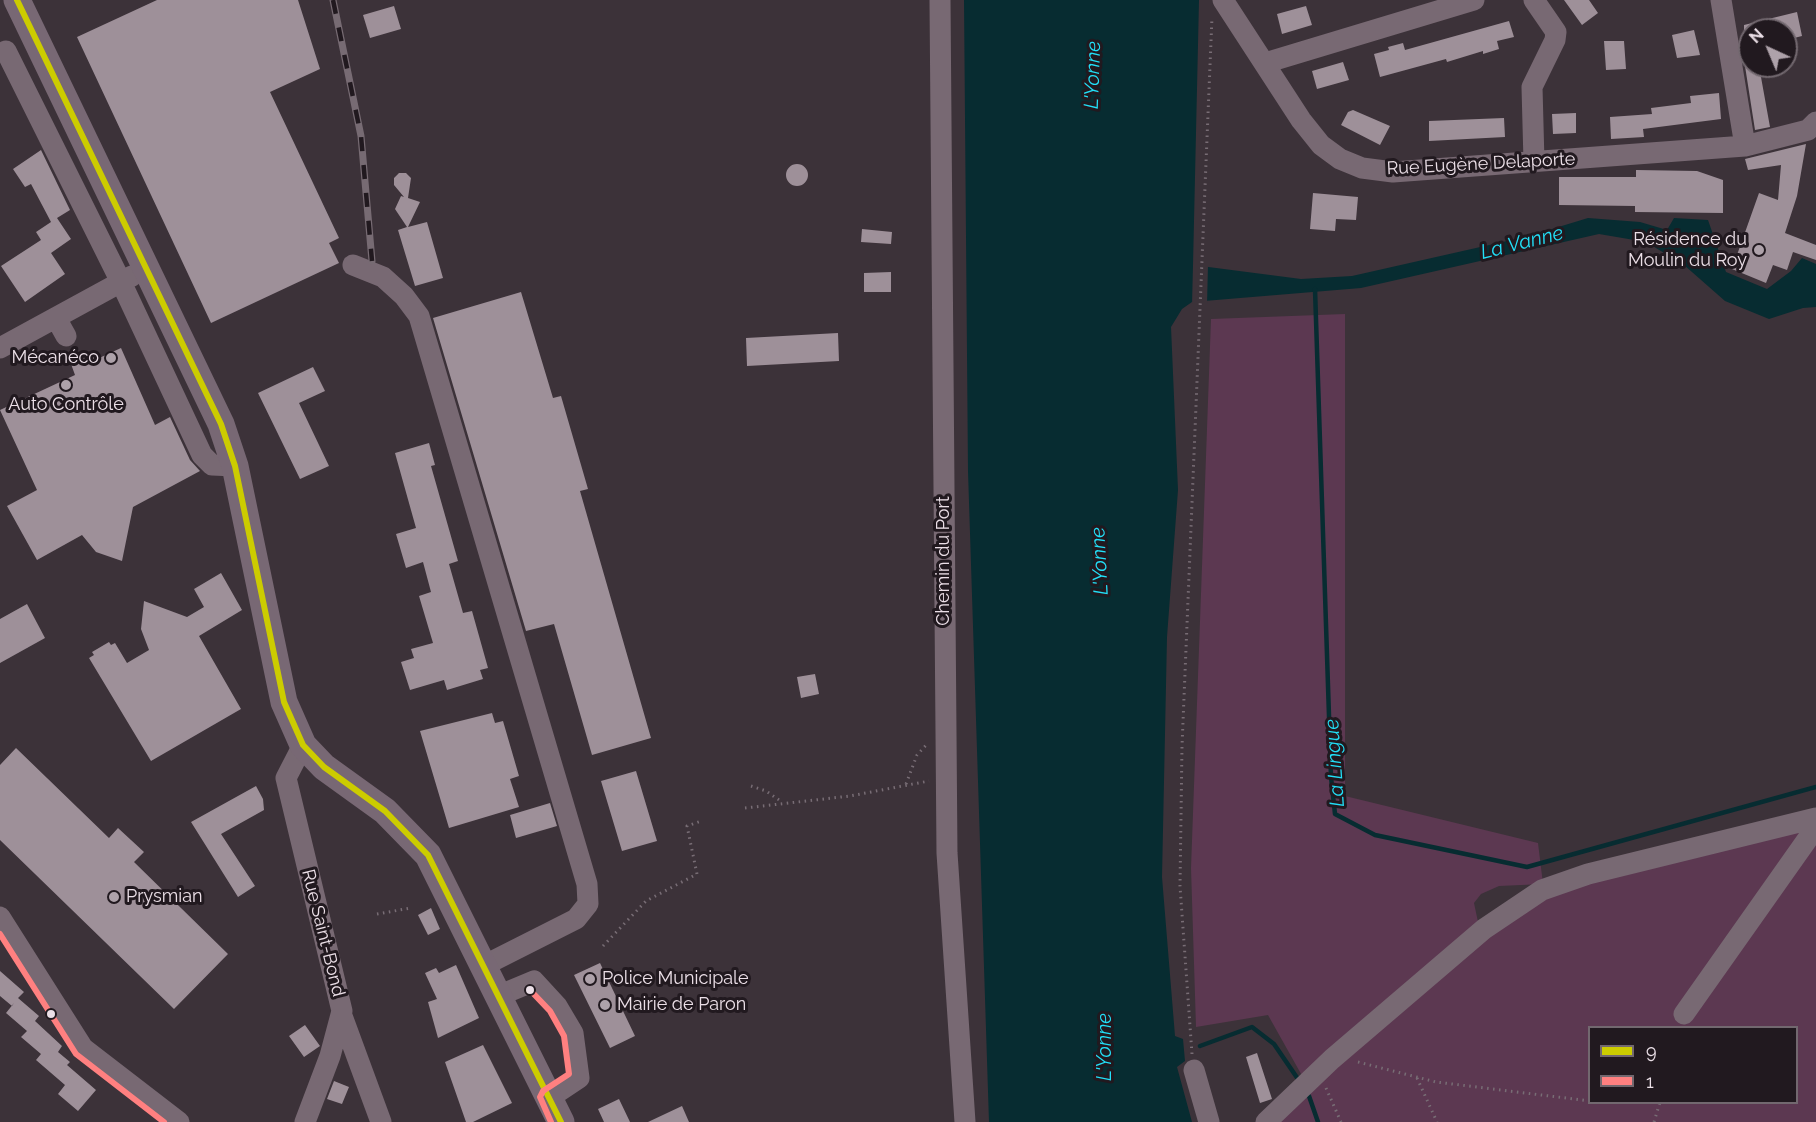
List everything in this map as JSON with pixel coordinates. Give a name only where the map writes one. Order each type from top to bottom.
[{"type":"main road","points":[[17,0],[221,424],[235,466],[284,702],[303,745],[324,767],[385,811],[428,855],[555,1110]]},
{"type":"street","name":"Chemin du Port","points":[[940,0],[947,853],[965,1122]]},
{"type":"street","name":"Rue Eugène Delaporte","points":[[1223,0],[1301,120],[1321,145],[1340,159],[1362,168],[1393,172],[1745,146],[1808,130],[1816,122]]},
{"type":"street","points":[[1265,63],[1474,0]]},
{"type":"street","points":[[1534,0],[1556,32],[1555,40],[1532,87],[1534,162]]},
{"type":"street","points":[[1721,0],[1745,146]]},
{"type":"street","points":[[42,53],[11,59],[121,282],[202,455],[212,465],[235,466]]},
{"type":"street","points":[[353,265],[383,278],[404,296],[419,316],[587,884],[588,904],[576,919],[483,966]]},
{"type":"street","points":[[0,348],[61,327],[121,282],[146,268]]},
{"type":"street","name":"Rue Saint-Bond","points":[[303,745],[286,778],[342,1016],[330,1056],[305,1122]]},
{"type":"street","points":[[1266,1122],[1336,1056],[1484,929],[1542,890],[1588,874],[1816,818]]},
{"type":"street","points":[[1684,1014],[1816,827]]},
{"type":"street","points":[[0,917],[83,1048],[179,1122]]},
{"type":"street","points":[[498,996],[534,981],[557,1006],[573,1034],[579,1078],[555,1110]]},
{"type":"street","points":[[342,1016],[381,1122]]},
{"type":"street","points":[[1193,1064],[1209,1122]]},
{"type":"path","points":[[1193,1064],[1180,886],[1182,746],[1212,19]]},
{"type":"path","points":[[906,784],[917,755],[937,732],[945,733]]},
{"type":"path","points":[[746,807],[850,796],[946,777]]},
{"type":"path","points":[[751,786],[766,791],[782,802]]},
{"type":"path","points":[[603,946],[646,901],[697,874],[687,826],[701,821]]},
{"type":"path","points":[[377,914],[411,908]]},
{"type":"path","points":[[1336,1056],[1417,1078],[1588,1101]]},
{"type":"path","points":[[1319,1073],[1341,1122]]},
{"type":"path","points":[[1417,1078],[1437,1122]]},
{"type":"path","points":[[1654,1122],[1659,1104]]},
{"type":"shaded area","points":[[1345,314],[1345,796],[1538,843],[1543,884],[1499,886],[1481,894],[1474,903],[1478,922],[1305,1081],[1268,1015],[1196,1027],[1191,868],[1211,319]]},
{"type":"shaded area","points":[[1816,825],[1816,1122],[1276,1122],[1479,941],[1547,893]]},
{"type":"water","points":[[964,0],[1199,0],[1193,265],[1301,279],[1352,276],[1529,236],[1588,218],[1640,222],[1667,230],[1674,218],[1708,220],[1726,272],[1767,289],[1791,271],[1802,258],[1816,264],[1816,307],[1803,308],[1769,319],[1725,301],[1684,265],[1646,242],[1599,234],[1361,288],[1192,302],[1182,309],[1171,327],[1178,490],[1167,637],[1162,877],[1175,1036],[1183,1039],[1185,1061],[1177,1067],[1192,1122],[989,1122],[968,471]]},
{"type":"pier","points":[[1193,265],[1208,265],[1207,305],[1192,305]]},
{"type":"building","points":[[157,0],[298,0],[320,69],[270,92],[339,238],[329,243],[339,263],[211,323],[77,37]]},
{"type":"building","points":[[1564,0],[1589,0],[1598,13],[1582,25]]},
{"type":"building","points":[[394,6],[401,29],[370,38],[363,15]]},
{"type":"building","points":[[1306,6],[1312,25],[1282,34],[1277,14]]},
{"type":"building","points":[[1797,12],[1802,36],[1798,37],[1798,18],[1773,18]]},
{"type":"building","points":[[1509,21],[1514,37],[1497,41],[1499,49],[1483,54],[1483,51],[1447,62],[1446,59],[1380,77],[1374,54],[1389,50],[1388,47],[1403,43],[1405,50]]},
{"type":"building","points":[[1694,30],[1700,55],[1677,58],[1672,35]]},
{"type":"building","points":[[1604,41],[1624,41],[1626,69],[1606,70]]},
{"type":"building","points":[[1343,62],[1349,80],[1317,89],[1312,71]]},
{"type":"building","points":[[1747,78],[1761,78],[1770,127],[1755,130]]},
{"type":"building","points":[[1719,93],[1721,119],[1643,129],[1644,137],[1611,139],[1610,117],[1652,114],[1651,108],[1691,103],[1690,96]]},
{"type":"building","points":[[1353,110],[1390,126],[1380,145],[1341,125],[1348,112]]},
{"type":"building","points":[[1576,113],[1576,133],[1553,134],[1552,114]]},
{"type":"building","points":[[1504,118],[1505,137],[1429,141],[1429,121]]},
{"type":"building","points":[[1806,144],[1797,196],[1785,233],[1816,245],[1816,260],[1793,252],[1787,270],[1773,265],[1766,283],[1732,269],[1759,193],[1778,200],[1781,165],[1748,170],[1745,159]]},
{"type":"building","points":[[41,150],[70,210],[57,218],[71,239],[51,253],[65,274],[25,302],[1,266],[41,240],[36,232],[51,222],[31,184],[25,187],[13,169]]},
{"type":"building","points":[[797,164],[805,167],[808,175],[805,183],[797,186],[789,183],[786,175],[789,167]]},
{"type":"building","points":[[1636,170],[1697,171],[1723,180],[1723,213],[1635,212],[1635,206],[1559,205],[1559,177],[1636,177]]},
{"type":"building","points":[[399,173],[406,173],[411,178],[408,198],[420,202],[408,227],[427,222],[443,278],[415,286],[398,230],[407,227],[395,209],[401,196],[404,197],[394,185],[394,178]]},
{"type":"building","points":[[1313,193],[1358,197],[1356,220],[1336,219],[1335,231],[1310,229]]},
{"type":"building","points":[[862,229],[892,232],[891,244],[861,242]]},
{"type":"building","points":[[891,272],[891,292],[864,292],[864,273]]},
{"type":"building","points":[[521,292],[553,398],[561,396],[588,489],[580,491],[651,738],[592,755],[554,624],[526,631],[433,318]]},
{"type":"building","points":[[838,333],[839,361],[747,366],[746,338]]},
{"type":"building","points":[[121,348],[155,425],[170,417],[190,460],[200,471],[133,507],[122,561],[96,552],[82,535],[37,560],[7,506],[37,490],[0,410],[75,375],[71,364],[94,353],[97,359]]},
{"type":"building","points":[[313,367],[325,391],[299,403],[329,466],[300,479],[258,393]]},
{"type":"building","points":[[429,443],[435,465],[431,466],[458,561],[449,564],[463,613],[472,611],[488,668],[480,670],[483,679],[447,690],[444,680],[410,690],[401,662],[414,658],[411,649],[433,643],[419,596],[431,592],[423,562],[406,568],[396,534],[416,528],[395,453]]},
{"type":"building","points":[[221,573],[242,610],[199,636],[241,709],[151,761],[89,658],[94,655],[92,652],[109,642],[111,645],[115,643],[127,663],[149,650],[141,629],[144,601],[187,617],[204,607],[194,589]]},
{"type":"building","points":[[27,604],[45,638],[0,663],[0,619]]},
{"type":"building","points":[[815,674],[819,694],[801,698],[797,677]]},
{"type":"building","points":[[492,713],[495,723],[503,721],[519,776],[510,779],[519,807],[449,828],[420,731]]},
{"type":"building","name":"Prysmian","points":[[16,748],[109,838],[118,828],[144,852],[134,862],[228,954],[174,1009],[0,840],[0,765]]},
{"type":"building","points":[[636,771],[657,841],[622,851],[601,781]]},
{"type":"building","points":[[256,786],[263,799],[264,810],[221,834],[255,886],[238,897],[191,822]]},
{"type":"building","points":[[550,803],[557,826],[516,838],[510,815]]},
{"type":"building","points":[[431,908],[440,929],[428,935],[418,915]]},
{"type":"building","name":"Mairie de Paron","points":[[600,963],[635,1036],[610,1048],[574,975]]},
{"type":"building","points":[[456,965],[479,1018],[438,1038],[428,1002],[437,999],[425,973],[436,968],[439,973]]},
{"type":"building","points":[[0,971],[24,992],[18,998],[39,1016],[35,1021],[62,1046],[58,1052],[70,1062],[67,1065],[96,1090],[78,1111],[58,1094],[65,1085],[36,1060],[41,1054],[21,1037],[27,1031],[6,1013],[12,1006],[0,996]]},
{"type":"building","points":[[305,1025],[320,1046],[304,1057],[289,1036]]},
{"type":"building","points":[[483,1045],[512,1103],[473,1122],[466,1122],[445,1062]]},
{"type":"building","points":[[1257,1053],[1272,1099],[1260,1103],[1246,1057]]},
{"type":"building","points":[[334,1081],[349,1087],[342,1104],[327,1099]]},
{"type":"building","points":[[619,1099],[630,1122],[604,1122],[598,1109]]},
{"type":"building","points":[[682,1106],[689,1122],[648,1122]]},
{"type":"waterway","name":"La Lingue","points":[[1315,289],[1331,777],[1335,814],[1375,835],[1527,867],[1816,787]]},
{"type":"waterway","points":[[1200,1046],[1252,1027],[1274,1044],[1300,1082]]},
{"type":"waterway","points":[[1309,1096],[1318,1122]]},
{"type":"railway","points":[[333,0],[361,136],[372,261]]},
{"type":"transit line","name":"9","points":[[17,0],[221,424],[235,466],[284,702],[303,745],[324,767],[385,811],[428,855],[561,1122]]},
{"type":"transit line","name":"1","points":[[0,934],[76,1054],[164,1122]]},
{"type":"transit line","name":"1","points":[[530,990],[550,1011],[564,1036],[569,1074],[543,1091],[540,1097],[551,1122]]},
{"type":"place","name":"Résidence du Moulin du Roy","points":[[1759,250]]},
{"type":"place","name":"Mécanéco","points":[[111,358]]},
{"type":"place","name":"Auto Contrôle","points":[[66,385]]},
{"type":"place","name":"Prysmian","points":[[114,897]]},
{"type":"place","name":"Police Municipale","points":[[590,979]]},
{"type":"place","name":"Mairie de Paron","points":[[605,1005]]},
{"type":"water label","name":"L'Yonne","points":[[1093,75]]},
{"type":"water label","name":"La Vanne","points":[[1522,243]]},
{"type":"water label","name":"L'Yonne","points":[[1100,561]]},
{"type":"water label","name":"L'Yonne","points":[[1105,1047]]}]
